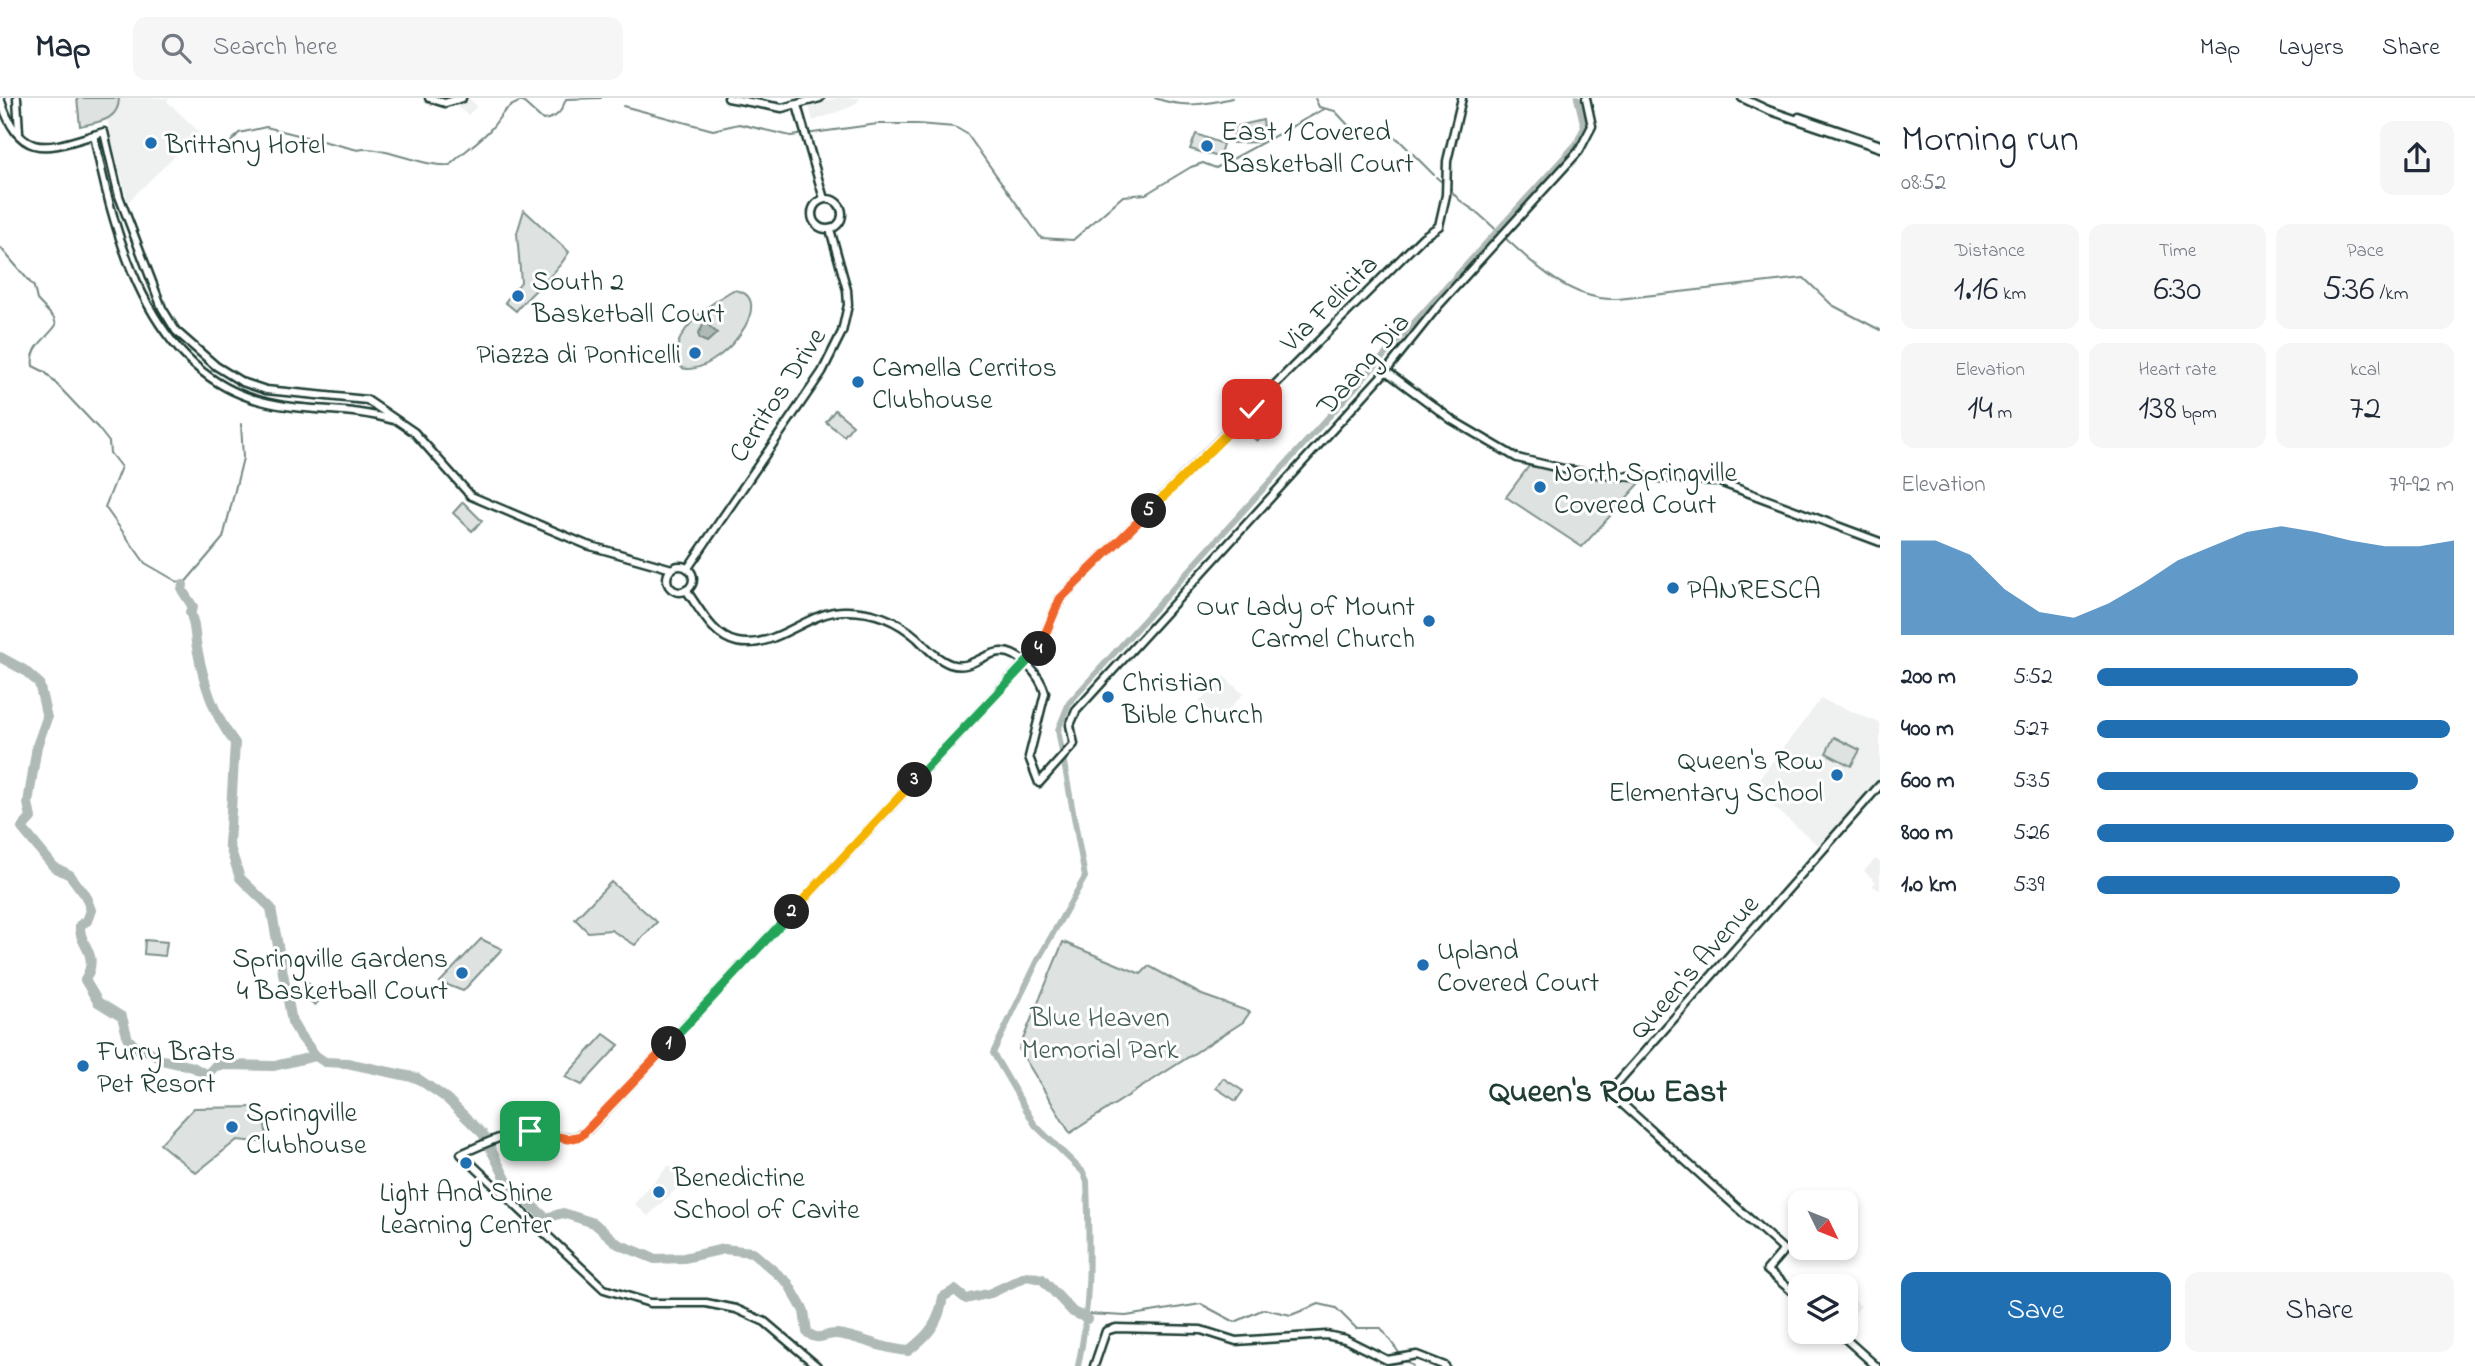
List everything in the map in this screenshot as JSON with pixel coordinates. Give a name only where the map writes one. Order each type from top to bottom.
[{"type":"street","points":[[0,98],[12,126],[29,144],[44,148],[104,132],[119,196],[162,308],[176,331],[216,366],[242,382],[266,390],[367,400],[426,442],[471,496],[587,545],[671,571]]},
{"type":"street","points":[[17,98],[19,133]]},
{"type":"street","points":[[429,98],[445,103],[462,98]]},
{"type":"street","points":[[728,98],[771,107],[797,106],[820,98]]},
{"type":"street","name":"Via Felicita","points":[[817,1366],[765,1322],[736,1309],[706,1303],[664,1305],[635,1300],[604,1289],[461,1154],[496,1140],[530,1131],[568,1139],[588,1130],[1025,664],[1042,643],[1051,614],[1060,599],[1443,220],[1447,160],[1462,98]]},
{"type":"street","name":"Daang Dia","points":[[1025,664],[1039,677],[1045,693],[1030,749],[1031,764],[1039,783],[1074,744],[1070,725],[1076,711],[1386,371],[1504,232],[1585,143],[1592,126],[1586,98]]},
{"type":"street","points":[[1742,98],[1768,110],[1880,146]]},
{"type":"street","points":[[1749,98],[1880,146]]},
{"type":"street","points":[[797,106],[824,199]]},
{"type":"street","points":[[94,135],[108,199],[152,314],[183,356],[237,392],[265,402],[364,411],[398,421]]},
{"type":"street","points":[[824,199],[834,200],[841,208],[842,218],[830,229],[817,225],[812,217],[816,203],[824,199]]},
{"type":"street","name":"Cerritos Drive","points":[[688,568],[822,372],[842,332],[848,305],[847,290],[830,229]]},
{"type":"street","points":[[1386,371],[1460,425],[1517,458],[1568,470],[1717,481],[1880,542]]},
{"type":"street","points":[[265,402],[266,390]]},
{"type":"street","points":[[680,566],[688,568],[693,582],[686,590],[678,592],[671,587],[668,580],[671,571],[680,566]]},
{"type":"street","points":[[686,590],[719,634],[735,642],[761,641],[825,614],[851,611],[892,621],[939,659],[955,665],[970,665],[1000,652],[1025,664]]},
{"type":"street","name":"Queen's Avenue","points":[[1788,1288],[1767,1269],[1784,1250],[1609,1092],[1880,785]]},
{"type":"street","points":[[1094,1366],[1106,1331],[1116,1328],[1201,1330],[1236,1341],[1318,1335],[1345,1339],[1387,1360],[1397,1361],[1417,1355],[1445,1366]]},
{"type":"street","points":[[1851,1344],[1876,1366]]},
{"type":"shaded area","name":"Brittany Hotel","points":[[119,98],[169,98],[167,101],[199,132],[128,202],[107,120],[114,115]]},
{"type":"shaded area","points":[[445,98],[469,98],[477,106],[468,115]]},
{"type":"shaded area","points":[[836,98],[861,98],[853,106],[813,121],[809,106]]},
{"type":"shaded area","points":[[705,322],[717,333],[707,342],[700,339],[698,334]]},
{"type":"shaded area","points":[[1253,419],[1267,431],[1257,441],[1243,429]]},
{"type":"shaded area","points":[[1224,676],[1243,694],[1219,720],[1199,702]]},
{"type":"shaded area","name":"Queen's Row Elementary School","points":[[1821,699],[1880,723],[1880,778],[1819,846],[1752,788]]},
{"type":"shaded area","points":[[1875,859],[1880,862],[1880,890],[1872,886],[1876,882],[1864,871]]},
{"type":"shaded area","name":"Benedictine School of Cavite","points":[[669,1165],[686,1180],[648,1216],[634,1204]]},
{"type":"green space","points":[[77,98],[119,98],[118,106],[111,116],[80,126]]},
{"type":"green space","points":[[1263,120],[1265,136],[1260,142],[1233,143],[1234,132],[1229,128]]},
{"type":"green space","name":"East 1 Covered Basketball Court","points":[[1196,134],[1223,144],[1219,157],[1190,149]]},
{"type":"green space","points":[[524,210],[569,252],[516,311],[505,302],[521,282],[517,233]]},
{"type":"green space","points":[[733,290],[747,295],[751,306],[748,320],[740,335],[712,361],[697,368],[682,368],[677,357],[683,334],[702,312]]},
{"type":"green space","points":[[835,410],[853,425],[844,436],[826,422]]},
{"type":"green space","points":[[1529,466],[1640,483],[1582,547],[1506,497]]},
{"type":"green space","points":[[463,502],[482,521],[472,531],[453,513]]},
{"type":"green space","points":[[1834,737],[1860,750],[1851,766],[1826,753]]},
{"type":"green space","points":[[611,882],[657,922],[635,945],[611,930],[588,932],[575,919]]},
{"type":"green space","points":[[481,939],[502,949],[463,991],[440,982]]},
{"type":"green space","points":[[145,940],[167,942],[165,956],[144,954]]},
{"type":"green space","name":"Blue Heaven Memorial Park","points":[[1063,942],[1141,974],[1149,966],[1202,995],[1250,1012],[1243,1022],[1070,1133],[1019,1049]]},
{"type":"green space","points":[[307,982],[323,996],[315,1005],[299,991]]},
{"type":"green space","points":[[604,1034],[619,1045],[582,1085],[565,1077]]},
{"type":"green space","points":[[1223,1078],[1243,1091],[1236,1101],[1216,1088]]},
{"type":"green space","points":[[262,1107],[268,1143],[237,1140],[196,1173],[160,1144],[194,1108]]},
{"type":"waterway","points":[[220,154],[239,133],[266,127],[358,150],[377,150],[427,163],[450,165],[515,104],[522,101],[543,120],[558,114],[566,99],[601,98]]},
{"type":"waterway","points":[[1155,98],[1193,104],[1232,98]]},
{"type":"waterway","points":[[1315,98],[1319,107],[1335,111],[1349,126],[1398,139],[1434,175]]},
{"type":"waterway","points":[[1078,1366],[1088,1296],[1087,1181],[1083,1172],[1035,1125],[993,1053],[1039,958],[1085,877],[1058,730],[1069,703],[1576,144],[1584,127],[1577,98]]},
{"type":"waterway","points":[[623,106],[713,130],[739,124],[791,136],[878,124],[955,127],[967,134],[1041,238],[1073,240],[1123,196],[1146,194],[1191,167],[1203,163],[1216,168],[1324,109]]},
{"type":"waterway","points":[[1436,177],[1443,183]]},
{"type":"waterway","points":[[1450,188],[1460,200],[1527,258],[1561,283],[1579,292],[1598,298],[1618,299],[1804,278],[1832,305],[1880,330]]},
{"type":"waterway","points":[[0,247],[34,287],[37,300],[54,318],[56,325],[36,348],[33,366],[45,372],[98,428],[109,442],[110,453],[121,467],[105,507],[145,563],[183,585],[223,538],[243,458],[241,424]]},
{"type":"waterway","points":[[183,585],[182,590],[193,607],[190,612],[206,686],[215,710],[235,743],[229,844],[240,878],[271,908],[292,1022],[316,1056],[325,1062],[347,1063],[417,1078],[446,1098],[483,1134],[509,1185],[546,1218],[563,1213],[594,1223],[618,1244],[655,1259],[684,1258],[724,1249],[752,1252],[788,1283],[804,1311],[807,1332],[815,1337],[837,1334],[908,1351],[932,1328],[943,1297],[955,1290],[966,1299],[991,1293],[1027,1276],[1042,1279],[1073,1312],[1088,1319]]},
{"type":"waterway","points":[[0,657],[24,670],[39,683],[47,718],[37,746],[28,803],[31,818],[22,828],[54,867],[70,875],[85,895],[91,910],[87,921],[80,925],[91,963],[85,980],[98,1002],[122,1017],[128,1039],[141,1052],[146,1049],[162,1060],[193,1067],[207,1075],[215,1066],[274,1066],[316,1056]]},
{"type":"waterway","points":[[1088,1314],[1126,1316],[1201,1304],[1235,1322],[1264,1309],[1291,1315],[1319,1304],[1336,1308],[1356,1328],[1381,1328],[1400,1354]]},
{"type":"waterway","points":[[1406,1361],[1413,1366]]},
{"type":"place","name":"Brittany Hotel","points":[[151,143]]},
{"type":"place","name":"East 1 Covered Basketball Court","points":[[1207,146]]},
{"type":"place","name":"South 2 Basketball Court","points":[[518,296]]},
{"type":"place","name":"Piazza di Ponticelli","points":[[695,353]]},
{"type":"place","name":"Camella Cerritos Clubhouse","points":[[858,382]]},
{"type":"place","name":"North Springville Covered Court","points":[[1540,487]]},
{"type":"place","name":"PANRESCA","points":[[1673,588]]},
{"type":"place","name":"Our Lady of Mount Carmel Church","points":[[1429,621]]},
{"type":"place","name":"Christian Bible Church","points":[[1108,697]]},
{"type":"place","name":"Queen's Row Elementary School","points":[[1837,775]]},
{"type":"place","name":"Upland Covered Court","points":[[1423,965]]},
{"type":"place","name":"Springville Gardens 4 Basketball Court","points":[[462,973]]},
{"type":"place","name":"Furry Brats Pet Resort","points":[[83,1066]]},
{"type":"place","name":"Springville Clubhouse","points":[[232,1127]]},
{"type":"place","name":"Light And Shine Learning Center","points":[[466,1163]]},
{"type":"place","name":"Benedictine School of Cavite","points":[[659,1192]]},
{"type":"district","name":"Queen's Row East","points":[[1608,1090]]},
{"type":"route","points":[[530,1131],[568,1139],[581,1136],[588,1130],[1039,648],[1051,614],[1060,599],[1252,409]]}]
